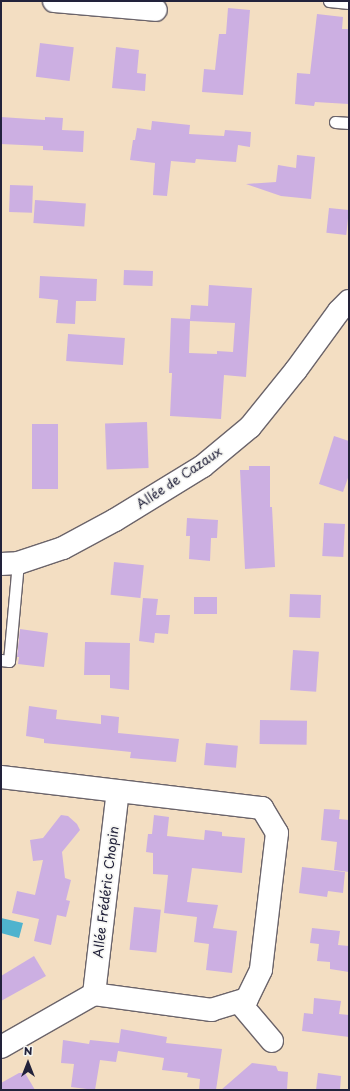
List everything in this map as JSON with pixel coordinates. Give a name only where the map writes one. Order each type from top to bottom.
[{"type":"street","points":[[54,1],[156,10]]},
{"type":"street","name":"Allée de Cazaux","points":[[9,564],[63,548],[115,520],[203,466],[250,427],[349,301]]},
{"type":"street","points":[[1,777],[262,808],[277,833],[261,970],[247,999],[212,1010],[94,994],[1,1046]]},
{"type":"street","name":"Allée Frédéric Chopin","points":[[94,994],[118,791]]},
{"type":"street","points":[[239,1002],[272,1041]]},
{"type":"lane","points":[[328,1],[349,3]]},
{"type":"lane","points":[[335,122],[349,123]]},
{"type":"lane","points":[[1,660],[9,660],[9,564]]},
{"type":"water","points":[[1,918],[23,923],[19,938],[1,933]]},
{"type":"building","points":[[228,8],[250,10],[243,95],[202,92],[204,69],[215,70],[219,34],[226,34]]},
{"type":"building","points":[[317,14],[343,17],[342,29],[349,29],[349,104],[315,102],[314,106],[295,104],[297,73],[310,74]]},
{"type":"building","points":[[40,43],[74,47],[70,81],[36,77]]},
{"type":"building","points":[[116,47],[139,50],[137,73],[146,74],[145,91],[112,88]]},
{"type":"building","points":[[1,117],[45,120],[45,117],[63,118],[62,130],[84,131],[83,152],[43,150],[43,146],[1,144]]},
{"type":"building","points":[[152,121],[190,125],[189,134],[224,136],[225,130],[251,132],[250,147],[238,145],[236,162],[196,159],[195,163],[171,161],[167,196],[153,195],[155,163],[130,160],[133,140],[135,140],[137,128],[151,130]]},
{"type":"building","points":[[297,155],[315,157],[311,199],[281,196],[246,184],[276,182],[278,165],[296,168]]},
{"type":"building","points":[[10,185],[33,186],[32,213],[9,212]]},
{"type":"building","points":[[35,200],[86,204],[84,227],[33,223]]},
{"type":"building","points":[[329,208],[349,210],[346,235],[326,233]]},
{"type":"building","points":[[124,270],[153,271],[152,286],[123,285]]},
{"type":"building","points":[[40,276],[97,279],[96,301],[76,301],[75,324],[56,323],[58,300],[39,298]]},
{"type":"building","points":[[209,285],[252,288],[246,377],[224,375],[221,419],[170,416],[172,373],[169,373],[171,318],[190,319],[191,305],[208,306]],"holes":[[[190,321],[235,323],[233,352],[217,351],[217,354],[189,353]]]},
{"type":"building","points":[[68,334],[125,338],[123,365],[66,361]]},
{"type":"building","points":[[147,422],[149,468],[107,469],[105,423]]},
{"type":"building","points":[[32,424],[58,424],[58,489],[32,489]]},
{"type":"building","points":[[334,436],[349,441],[349,475],[343,492],[319,484]]},
{"type":"building","points":[[249,466],[270,466],[270,507],[272,507],[275,567],[245,569],[240,470],[249,470]]},
{"type":"building","points":[[187,518],[218,520],[217,538],[211,538],[210,561],[189,559],[190,536],[186,536]]},
{"type":"building","points":[[324,523],[345,524],[343,557],[322,556]]},
{"type":"building","points":[[114,562],[144,565],[140,598],[111,595]]},
{"type":"building","points":[[290,594],[321,595],[320,618],[289,617]]},
{"type":"building","points":[[194,597],[217,597],[217,614],[194,614]]},
{"type":"building","points":[[143,598],[158,599],[156,615],[170,615],[168,634],[155,633],[154,643],[139,641]]},
{"type":"building","points":[[20,629],[48,633],[44,667],[18,664],[19,657],[17,657]]},
{"type":"building","points":[[85,642],[130,643],[129,690],[110,688],[110,675],[84,675]]},
{"type":"building","points":[[293,650],[319,652],[316,692],[290,690]]},
{"type":"building","points":[[29,706],[57,710],[56,719],[101,724],[101,715],[119,717],[118,733],[179,739],[176,762],[130,758],[131,752],[44,743],[44,739],[26,736]]},
{"type":"building","points":[[260,720],[307,721],[307,745],[260,744]]},
{"type":"building","points":[[206,743],[238,746],[236,768],[204,765]]},
{"type":"building","points":[[324,809],[340,810],[339,819],[349,820],[349,872],[334,870],[337,842],[321,840]]},
{"type":"building","points":[[61,815],[68,816],[77,824],[80,830],[62,852],[65,878],[71,880],[66,900],[70,901],[66,917],[57,915],[51,945],[34,941],[39,919],[12,913],[17,891],[35,895],[43,860],[33,861],[30,840],[43,838]]},
{"type":"building","points":[[154,815],[169,817],[167,836],[204,840],[205,830],[222,832],[222,836],[245,838],[242,873],[192,868],[187,902],[218,905],[213,928],[237,931],[232,973],[206,970],[209,944],[194,942],[197,917],[164,913],[168,875],[153,874],[153,853],[146,852],[148,834],[152,834]]},
{"type":"building","points":[[302,867],[345,872],[343,893],[328,891],[327,897],[299,893]]},
{"type":"building","points":[[134,907],[161,910],[156,953],[130,950]]},
{"type":"building","points":[[312,928],[340,931],[338,945],[349,946],[349,972],[330,969],[330,962],[317,961],[319,944],[310,943]]},
{"type":"building","points":[[34,956],[46,976],[1,1001],[1,976]]},
{"type":"building","points":[[314,998],[341,1001],[339,1014],[349,1015],[349,1037],[302,1031],[304,1013],[313,1014]]},
{"type":"building","points":[[121,1029],[167,1037],[166,1043],[222,1049],[216,1090],[199,1090],[200,1079],[187,1077],[188,1073],[162,1070],[164,1058],[118,1051],[116,1062],[100,1060],[95,1090],[71,1087],[74,1064],[61,1063],[63,1040],[89,1044],[90,1040],[119,1043]]},
{"type":"building","points":[[252,1063],[276,1066],[278,1071],[288,1072],[287,1090],[221,1090]]},
{"type":"building","points":[[19,1073],[25,1073],[35,1090],[1,1090],[1,1083]]},
{"type":"building","points":[[318,1073],[341,1076],[340,1090],[316,1090]]}]
